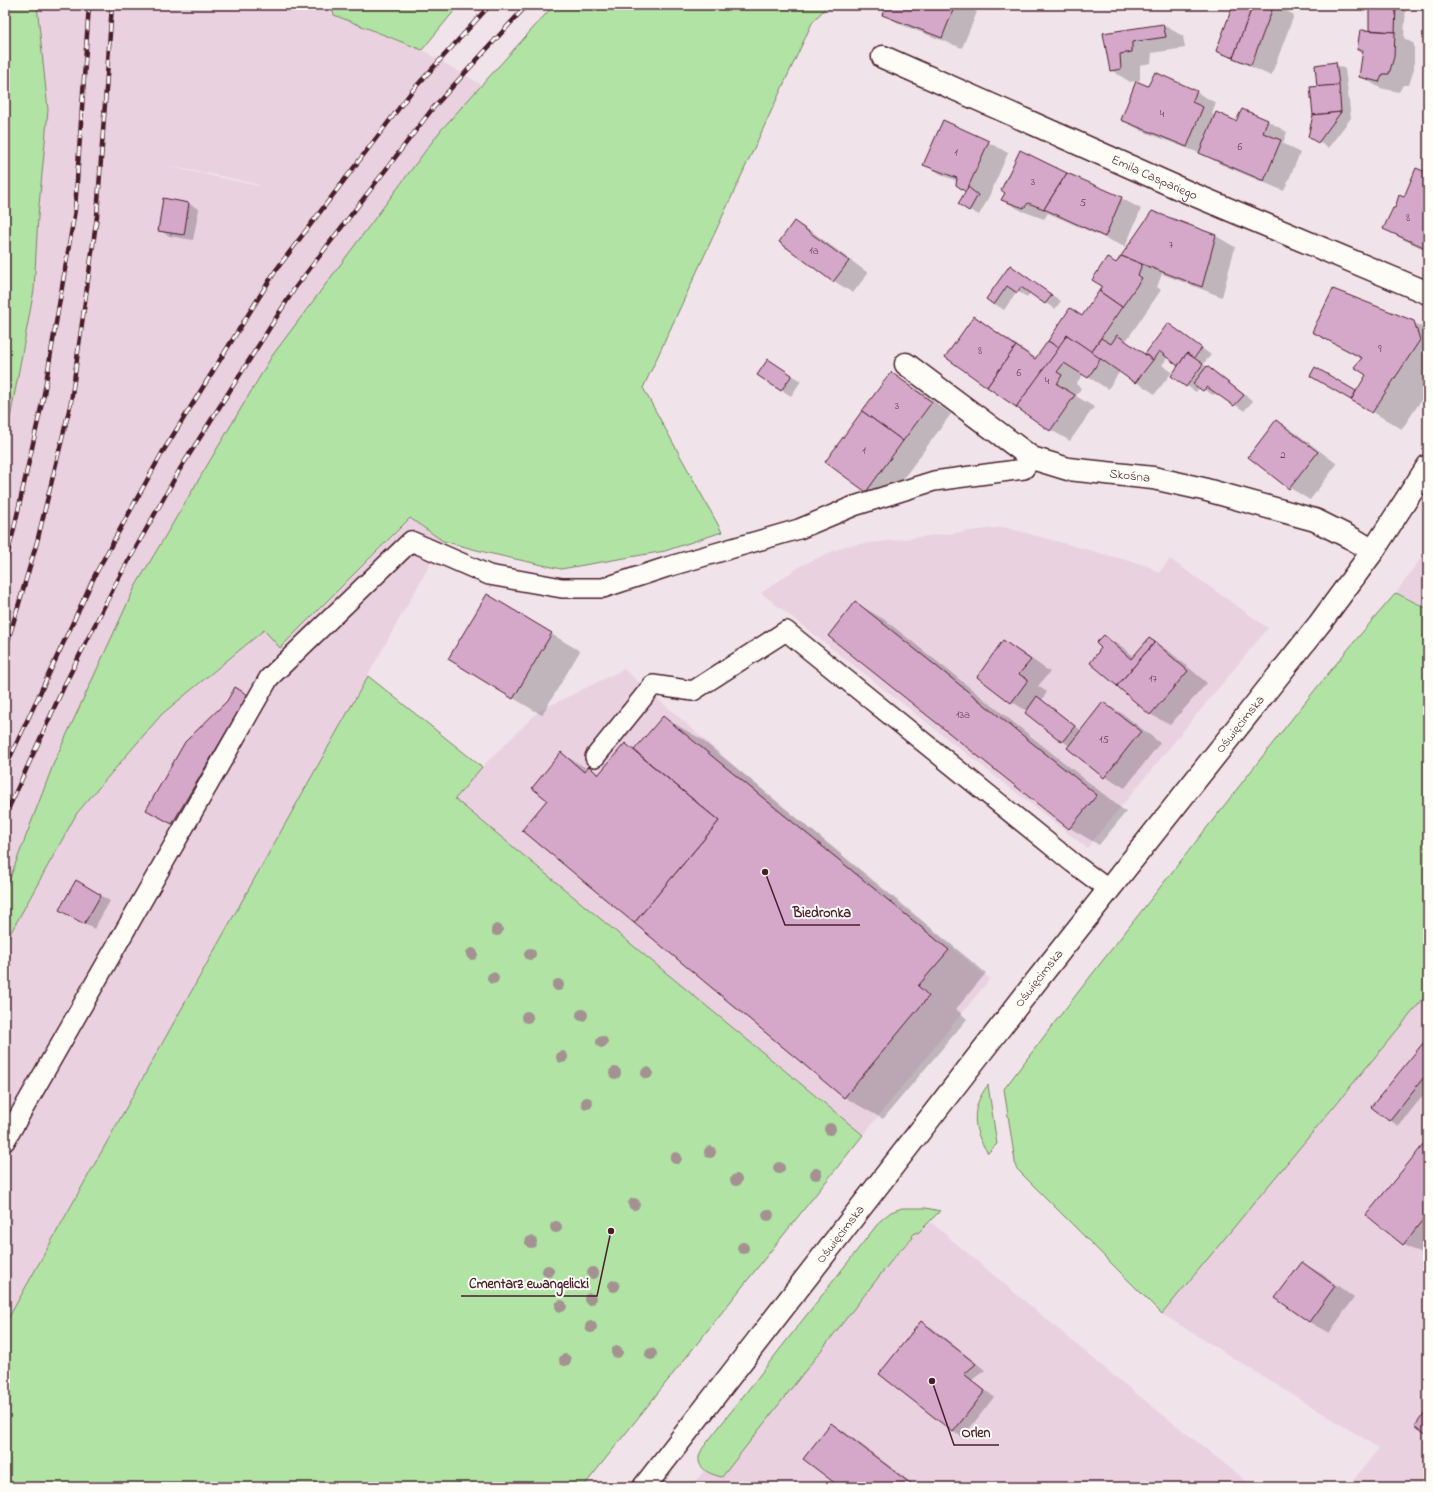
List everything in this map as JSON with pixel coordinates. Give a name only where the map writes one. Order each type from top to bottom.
[{"type":"main road","name":"Emila Caspariego","points":[[883,58],[1185,191],[1428,293]]},
{"type":"main road","name":"Skośna","points":[[906,364],[1032,458],[1068,470],[1152,478],[1315,520],[1373,551]]},
{"type":"main road","name":"Oświęcimska","points":[[644,1487],[1000,1028],[1320,623],[1373,551],[1428,466]]},
{"type":"lane","points":[[5,1141],[269,678],[412,541],[489,575],[562,588],[603,588],[667,567],[799,529],[854,506],[934,481],[1024,469],[1032,458]]},
{"type":"lane","points":[[595,758],[653,685],[693,691],[786,631],[1073,863],[1109,890]]},
{"type":"shaded area","points":[[37,5],[319,5],[334,15],[422,50],[482,85],[441,130],[5,891],[5,445],[34,290],[38,216],[48,110]],"holes":[[[161,165],[207,173],[260,185]]]},
{"type":"shaded area","points":[[411,518],[443,541],[5,1324],[5,943],[77,813],[162,714],[265,630],[281,648]]},
{"type":"shaded area","points":[[1004,527],[1148,566],[1159,573],[1170,559],[1268,628],[1087,848],[761,593],[802,565],[845,546]]},
{"type":"shaded area","points":[[1428,548],[1428,609],[1396,593]]},
{"type":"shaded area","points":[[624,669],[754,783],[990,979],[863,1135],[455,799],[482,767],[539,711]]},
{"type":"shaded area","points":[[1428,993],[1428,1487],[1348,1487],[1379,1448],[1162,1314]]},
{"type":"shaded area","points":[[915,1209],[1114,1376],[1254,1487],[691,1487]]},
{"type":"green space","points":[[5,5],[37,5],[48,110],[38,216],[34,290],[5,445]]},
{"type":"green space","points":[[331,5],[459,5],[422,50],[334,15]]},
{"type":"green space","points":[[554,5],[828,5],[812,23],[643,388],[722,532],[665,551],[561,569],[488,553],[443,541],[410,518],[280,648],[264,630],[162,714],[77,813],[5,943],[5,891],[55,760],[135,587],[272,356],[441,130]]},
{"type":"green space","points":[[1396,593],[1428,609],[1428,993],[1162,1314],[1016,1168],[1004,1089],[1301,708]]},
{"type":"green space","points":[[368,676],[482,767],[455,799],[863,1135],[583,1487],[5,1487],[5,1324]]},
{"type":"green space","points":[[988,1085],[997,1144],[988,1153],[979,1136],[975,1119],[978,1102]]},
{"type":"green space","points":[[902,1208],[926,1208],[940,1211],[918,1233],[916,1232],[912,1236],[913,1238],[899,1251],[722,1477],[709,1473],[701,1466],[699,1462],[701,1451],[705,1445],[880,1221],[891,1212]]},
{"type":"building","points":[[886,5],[955,5],[942,38],[882,15]]},
{"type":"building","points":[[1233,5],[1253,5],[1233,58],[1216,51]]},
{"type":"building","points":[[1253,5],[1274,5],[1251,65],[1233,58]]},
{"type":"building","points":[[1369,5],[1396,5],[1395,32],[1369,30]]},
{"type":"building","points":[[1163,24],[1166,37],[1132,42],[1132,52],[1120,54],[1121,69],[1110,71],[1103,33]]},
{"type":"building","points":[[1360,30],[1395,32],[1394,57],[1389,74],[1383,74],[1379,82],[1359,77],[1363,50],[1357,50]]},
{"type":"building","points":[[1336,62],[1339,85],[1317,87],[1315,65]]},
{"type":"building","points":[[1155,72],[1197,91],[1192,102],[1203,107],[1187,147],[1121,120],[1136,81],[1148,86]]},
{"type":"building","points":[[1339,85],[1341,112],[1313,115],[1310,87]]},
{"type":"building","points":[[1242,109],[1268,120],[1263,133],[1281,140],[1264,181],[1199,153],[1216,112],[1236,121]]},
{"type":"building","points":[[1341,112],[1318,143],[1308,137],[1313,115]]},
{"type":"building","points":[[943,120],[989,141],[966,192],[956,185],[957,178],[923,165]]},
{"type":"building","points":[[1020,150],[1067,173],[1044,209],[1028,203],[1024,208],[1001,200],[1005,193],[1001,190]]},
{"type":"building","points":[[1416,168],[1428,173],[1428,249],[1383,229],[1393,208],[1395,208],[1399,195],[1404,197]]},
{"type":"building","points":[[1067,173],[1122,197],[1105,237],[1044,209]]},
{"type":"building","points":[[968,187],[978,195],[969,211],[958,204]]},
{"type":"building","points":[[163,198],[189,203],[184,235],[158,231]]},
{"type":"building","points":[[1152,211],[1216,235],[1202,287],[1121,256]]},
{"type":"building","points":[[794,221],[849,261],[833,282],[779,242]]},
{"type":"building","points":[[1121,256],[1142,264],[1138,275],[1142,278],[1122,307],[1099,291],[1102,286],[1092,280],[1107,257],[1116,263]]},
{"type":"building","points":[[1010,265],[1052,295],[1045,304],[1021,287],[1017,293],[1007,286],[994,305],[986,299]]},
{"type":"building","points":[[1333,289],[1414,321],[1420,340],[1372,413],[1351,400],[1366,375],[1354,367],[1362,358],[1312,332]]},
{"type":"building","points":[[1099,291],[1122,307],[1091,352],[1067,335],[1059,348],[1048,341],[1070,308],[1082,316]]},
{"type":"building","points":[[974,316],[1016,346],[987,387],[945,357]]},
{"type":"building","points":[[1168,323],[1202,348],[1194,358],[1187,353],[1178,366],[1159,351],[1153,360],[1145,354]]},
{"type":"building","points":[[1067,335],[1101,358],[1088,378],[1064,363],[1057,372],[1062,375],[1057,384],[1075,395],[1050,431],[1016,407]]},
{"type":"building","points":[[1117,335],[1153,360],[1135,383],[1091,352],[1101,338],[1111,344]]},
{"type":"building","points":[[1048,341],[1059,348],[1016,407],[987,387],[1016,346],[1035,359]]},
{"type":"building","points":[[1187,353],[1203,364],[1186,387],[1171,376]]},
{"type":"building","points":[[768,359],[792,375],[781,391],[757,375]]},
{"type":"building","points":[[1207,366],[1244,395],[1234,406],[1207,387],[1203,391],[1193,384]]},
{"type":"building","points":[[1315,367],[1356,391],[1351,400],[1310,376]]},
{"type":"building","points":[[891,372],[932,402],[903,441],[862,411]]},
{"type":"building","points":[[862,411],[903,441],[866,492],[825,462]]},
{"type":"building","points":[[1276,420],[1318,452],[1289,489],[1248,457]]},
{"type":"building","points":[[487,594],[552,633],[513,699],[448,659]]},
{"type":"building","points":[[855,601],[1097,795],[1069,829],[828,636]]},
{"type":"building","points":[[1104,635],[1131,659],[1149,638],[1155,642],[1117,686],[1090,663],[1101,648],[1096,643]]},
{"type":"building","points":[[1003,640],[1031,660],[1019,674],[1028,680],[1011,703],[977,677]]},
{"type":"building","points":[[1155,642],[1188,671],[1150,715],[1117,686]]},
{"type":"building","points":[[235,687],[248,695],[172,824],[146,810],[185,742],[227,701]]},
{"type":"building","points":[[1037,696],[1075,726],[1062,742],[1025,713]]},
{"type":"building","points":[[1103,702],[1141,731],[1104,778],[1067,748]]},
{"type":"building","points":[[663,716],[949,950],[918,986],[929,996],[844,1098],[634,923],[719,821],[634,750]]},
{"type":"building","points":[[625,743],[719,821],[634,923],[522,830],[547,800],[532,788],[561,752],[584,772],[589,766],[598,775]]},
{"type":"building","points":[[76,880],[101,895],[84,924],[59,910]]},
{"type":"building","points":[[1428,1037],[1428,1072],[1389,1121],[1371,1107]]},
{"type":"building","points":[[1428,1139],[1428,1213],[1403,1245],[1366,1215]]},
{"type":"building","points":[[1302,1262],[1335,1286],[1309,1322],[1275,1298]]},
{"type":"building","points":[[921,1321],[976,1364],[964,1374],[985,1391],[953,1432],[879,1374]]},
{"type":"building","points":[[1428,1408],[1428,1436],[1415,1426]]},
{"type":"building","points":[[831,1423],[911,1484],[909,1487],[840,1487],[803,1459]]},
{"type":"railway","points":[[5,563],[44,394],[75,210],[89,5]]},
{"type":"railway","points":[[5,651],[37,542],[71,402],[97,216],[112,5]]},
{"type":"railway","points":[[5,768],[96,573],[162,453],[276,270],[412,91],[490,5]]},
{"type":"railway","points":[[5,816],[65,684],[115,585],[180,469],[295,288],[433,108],[527,5]]},
{"type":"place","name":"Biedronka","points":[[765,872]]},
{"type":"place","name":"Cmentarz ewangelicki","points":[[611,1231]]},
{"type":"place","name":"Orlen","points":[[932,1381]]}]
